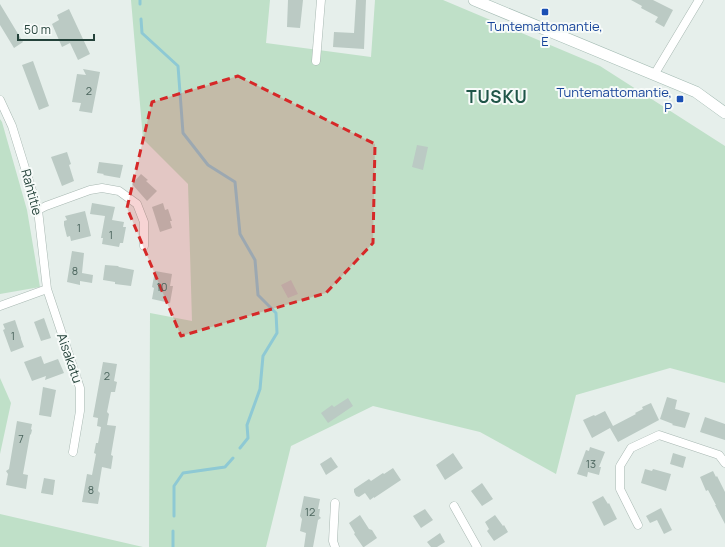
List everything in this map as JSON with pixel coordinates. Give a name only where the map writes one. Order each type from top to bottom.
[{"type":"street","points":[[316,61],[321,0]]},
{"type":"street","points":[[474,0],[696,92],[725,113]]},
{"type":"street","points":[[654,74],[699,0]]},
{"type":"street","name":"Rahtitie","points":[[0,100],[12,126],[38,210],[47,290]]},
{"type":"street","points":[[38,210],[90,190],[102,188],[118,191],[137,204],[144,222],[144,246]]},
{"type":"street","points":[[0,306],[47,290]]},
{"type":"street","name":"Aisakatu","points":[[47,290],[80,388],[80,411],[73,452]]},
{"type":"street","points":[[638,525],[620,489],[620,466],[631,448],[659,435],[719,455],[725,463]]},
{"type":"street","points":[[335,503],[332,541],[335,547]]},
{"type":"street","points":[[454,506],[477,547]]},
{"type":"highlighted area","points":[[238,76],[375,144],[373,243],[326,293],[181,336],[127,208],[152,102]]},
{"type":"green space","points":[[131,0],[270,0],[266,43],[371,57],[375,0],[443,0],[600,66],[725,146],[725,383],[670,368],[576,395],[556,474],[480,432],[373,406],[291,446],[266,547],[149,547],[150,313],[192,321],[188,184],[143,139]]},
{"type":"green space","points":[[0,119],[27,210],[40,287],[0,294]]},
{"type":"green space","points":[[0,378],[11,403],[0,454]]},
{"type":"green space","points":[[0,514],[143,547],[0,547]]},
{"type":"building","points":[[288,0],[303,0],[300,28],[287,27]]},
{"type":"building","points":[[356,0],[366,0],[364,49],[333,47],[334,32],[354,33]]},
{"type":"building","points":[[631,0],[653,0],[673,10],[664,27],[655,22],[658,17],[641,8],[642,6]]},
{"type":"building","points":[[0,4],[23,42],[14,48],[0,25]]},
{"type":"building","points":[[69,9],[90,54],[78,60],[70,43],[62,47],[52,24],[59,20],[57,15]]},
{"type":"building","points":[[33,61],[49,106],[39,110],[22,65]]},
{"type":"building","points":[[83,69],[100,72],[92,113],[79,111],[81,103],[72,102],[77,74],[86,75]]},
{"type":"building","points":[[417,145],[428,147],[423,170],[412,167]]},
{"type":"building","points":[[67,152],[74,181],[62,186],[51,157]]},
{"type":"building","points":[[99,162],[123,165],[120,178],[97,173]]},
{"type":"building","points":[[141,174],[157,191],[147,201],[132,184]]},
{"type":"building","points":[[92,203],[115,207],[112,220],[124,222],[123,227],[126,227],[123,243],[120,243],[119,247],[102,244],[103,238],[101,238],[105,216],[90,214]]},
{"type":"building","points":[[163,203],[165,210],[168,209],[172,221],[170,221],[172,228],[160,232],[152,207]]},
{"type":"building","points":[[85,211],[91,236],[71,241],[70,236],[67,237],[64,225],[64,221],[67,220],[65,216]]},
{"type":"building","points":[[72,251],[84,253],[82,273],[93,275],[92,283],[80,281],[80,285],[67,282]]},
{"type":"building","points":[[105,265],[118,266],[134,270],[131,286],[115,284],[115,282],[103,280]]},
{"type":"building","points":[[155,271],[172,274],[170,286],[173,286],[170,303],[152,299],[154,288],[152,287]]},
{"type":"building","points":[[291,280],[298,294],[288,298],[281,285]]},
{"type":"building","points":[[44,318],[51,338],[41,341],[34,322]]},
{"type":"building","points":[[15,320],[24,347],[11,352],[3,330],[5,329],[3,324]]},
{"type":"building","points":[[41,356],[44,364],[58,359],[64,373],[45,380],[46,376],[32,381],[24,362]]},
{"type":"building","points":[[103,362],[117,364],[114,381],[117,382],[115,392],[111,392],[107,412],[109,414],[107,425],[116,426],[111,455],[113,456],[111,469],[102,467],[98,491],[100,493],[98,504],[82,502],[87,474],[92,475],[96,454],[94,453],[96,443],[98,443],[101,427],[97,426],[98,418],[93,417]]},
{"type":"building","points":[[43,387],[56,390],[51,417],[39,415]]},
{"type":"building","points":[[667,397],[677,400],[675,409],[690,413],[685,428],[672,425],[673,424],[660,419]]},
{"type":"building","points":[[348,398],[353,406],[328,423],[321,413],[332,405],[334,407]]},
{"type":"building","points":[[651,403],[659,420],[618,442],[610,428],[592,438],[583,420],[605,411],[613,426],[636,414],[635,413],[643,409],[642,407]]},
{"type":"building","points":[[705,417],[725,424],[725,440],[700,432]]},
{"type":"building","points":[[17,421],[32,424],[23,474],[28,475],[26,489],[6,485],[8,474],[6,471],[9,469]]},
{"type":"building","points":[[590,447],[605,452],[599,467],[601,467],[599,475],[588,472],[587,477],[577,474],[586,450],[589,451]]},
{"type":"building","points":[[453,453],[463,468],[445,480],[436,465]]},
{"type":"building","points":[[673,453],[686,457],[683,468],[670,464]]},
{"type":"building","points":[[331,457],[338,467],[326,475],[320,464]]},
{"type":"building","points":[[393,468],[401,480],[370,500],[365,493],[359,497],[356,496],[354,489],[369,479],[371,481]]},
{"type":"building","points":[[645,469],[652,471],[653,469],[671,474],[666,491],[641,483]]},
{"type":"building","points":[[713,471],[725,492],[725,524],[708,490],[706,491],[700,477]]},
{"type":"building","points":[[44,478],[55,480],[53,495],[41,493]]},
{"type":"building","points":[[482,483],[493,499],[482,506],[471,491]]},
{"type":"building","points":[[304,496],[320,499],[318,509],[320,509],[319,516],[321,518],[318,520],[313,547],[304,547],[306,533],[300,531],[302,519],[300,516]]},
{"type":"building","points":[[603,496],[608,504],[609,503],[617,519],[604,526],[592,502]]},
{"type":"building","points":[[661,508],[672,530],[664,534],[657,520],[650,523],[646,516]]},
{"type":"building","points":[[425,509],[433,520],[421,528],[413,516]]},
{"type":"building","points":[[360,515],[377,538],[364,547],[354,534],[355,533],[349,523]]},
{"type":"building","points":[[495,515],[508,532],[494,541],[487,531],[489,529],[485,522]]},
{"type":"building","points":[[440,533],[445,542],[437,547],[431,547],[427,542]]},
{"type":"waterway","points":[[141,19],[142,33],[178,66],[183,133],[208,165],[235,182],[240,234],[255,260],[258,295],[276,313],[277,333],[263,356],[260,389],[247,425],[248,438],[240,448]]},
{"type":"waterway","points":[[174,516],[174,486],[183,473],[225,467],[233,458]]},
{"type":"waterway","points":[[173,531],[173,547]]},
{"type":"place","name":"Tuntemattomantie, E","points":[[545,12]]},
{"type":"place","name":"Tuntemattomantie, P","points":[[680,99]]},
{"type":"district","name":"TUSKU","points":[[497,97]]}]
